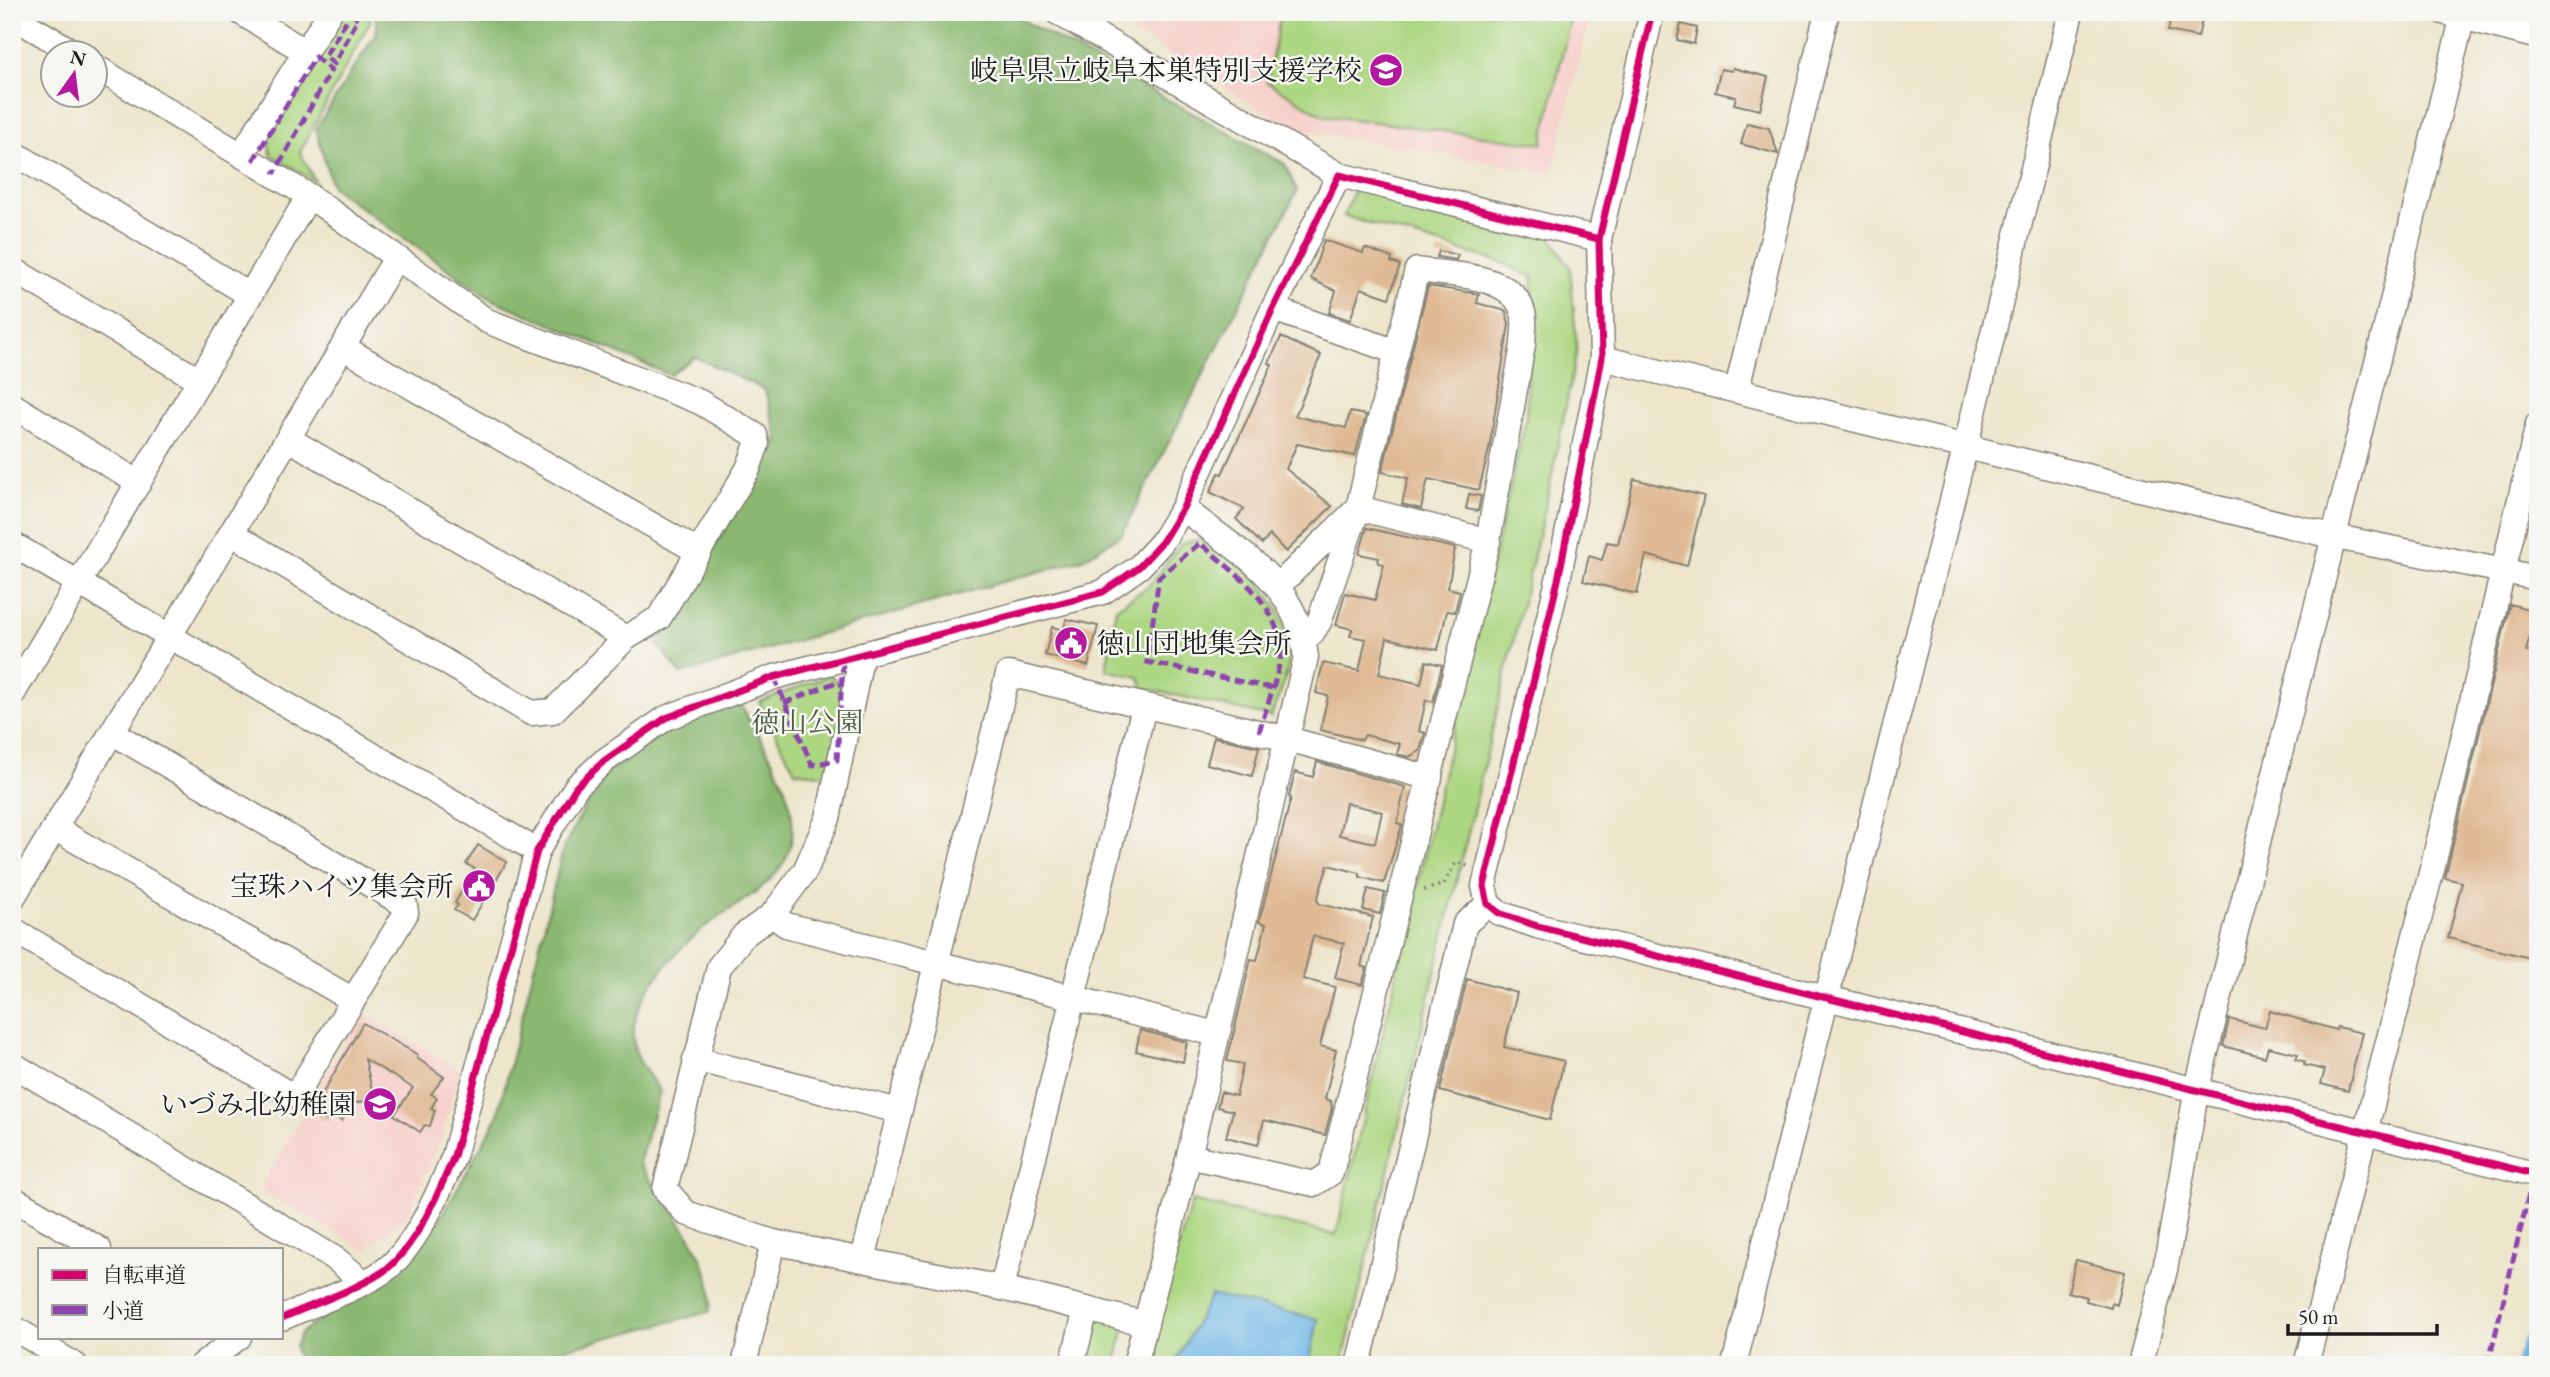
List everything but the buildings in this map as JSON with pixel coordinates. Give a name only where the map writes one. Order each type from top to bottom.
[{"type":"street","points":[[240,12],[306,52]]},
{"type":"street","points":[[242,154],[330,12]]},
{"type":"street","points":[[1057,12],[1339,175],[1600,239]]},
{"type":"street","points":[[1652,12],[1600,239],[1602,358],[1558,580],[1484,886],[1488,904],[1499,913],[1537,926],[2197,1088],[2538,1175]]},
{"type":"street","points":[[1737,389],[1827,12]]},
{"type":"street","points":[[1734,1365],[1824,997],[1966,445],[2071,12]]},
{"type":"street","points":[[2140,1365],[2165,1270],[2197,1088],[2336,537],[2456,14],[2538,37]]},
{"type":"street","points":[[12,16],[49,38]]},
{"type":"street","points":[[108,74],[309,196],[486,321],[700,402],[755,435],[757,444],[748,469],[659,618],[626,638],[553,711],[531,713],[231,533]]},
{"type":"street","points":[[12,152],[250,295]]},
{"type":"street","points":[[284,1317],[388,1267],[413,1236],[440,1188],[454,1156],[537,851],[576,787],[639,734],[666,718],[774,677],[1103,592],[1139,567],[1162,542],[1184,508],[1273,309],[1339,175]]},
{"type":"street","points":[[12,695],[309,196]]},
{"type":"street","points":[[12,899],[396,258]]},
{"type":"street","points":[[12,269],[199,380]]},
{"type":"street","points":[[1189,1156],[1314,1184],[1331,1173],[1488,541],[1524,345],[1523,313],[1514,296],[1494,283],[1417,270],[1358,508],[1319,622],[1312,633],[1304,638]]},
{"type":"street","points":[[1273,309],[1397,352]]},
{"type":"street","points":[[344,348],[699,552]]},
{"type":"street","points":[[1602,358],[2336,537],[2538,578]]},
{"type":"street","points":[[12,405],[139,483]]},
{"type":"street","points":[[2306,1365],[2538,424]]},
{"type":"street","points":[[289,439],[626,638]]},
{"type":"street","points":[[1136,1365],[1189,1156],[1306,657],[1304,638],[1293,606],[1279,585],[1184,508]]},
{"type":"street","points":[[1358,508],[1488,541]]},
{"type":"street","points":[[1279,585],[1358,508]]},
{"type":"street","points":[[12,544],[537,851]]},
{"type":"street","points":[[862,654],[828,818],[805,872],[772,915],[744,935],[719,967],[665,1189],[685,1213],[773,1242],[1002,1288],[1146,1324]]},
{"type":"street","points":[[863,1259],[1008,674],[1288,739],[1430,778]]},
{"type":"street","points":[[1002,1288],[1144,706]]},
{"type":"street","points":[[12,929],[291,1094],[297,1093],[406,914],[405,905],[113,733]]},
{"type":"street","points":[[56,828],[353,1000]]},
{"type":"street","points":[[1358,1365],[1465,924],[1488,904]]},
{"type":"street","points":[[772,915],[786,925],[1072,995],[1216,1034]]},
{"type":"street","points":[[695,1059],[899,1111]]},
{"type":"street","points":[[12,1064],[337,1260],[362,1281]]},
{"type":"street","points":[[12,1198],[97,1248]]},
{"type":"street","points":[[744,1365],[773,1242]]},
{"type":"street","points":[[1072,1365],[1086,1309]]},
{"type":"street","points":[[12,1327],[75,1365]]},
{"type":"street","points":[[202,1365],[233,1338]]},
{"type":"path","points":[[1401,893],[1409,895],[1444,884],[1456,862]]},
{"type":"shaded area","name":"岐阜県立岐阜本巣特別支援学校","points":[[1101,12],[1591,12],[1552,173],[1291,128]]},
{"type":"shaded area","name":"いづみ北幼稚園","points":[[362,1012],[459,1070],[442,1137],[408,1214],[366,1250],[260,1189]]},
{"type":"green space","points":[[336,12],[361,12],[371,20],[300,152],[315,181],[271,155],[268,135]]},
{"type":"green space","points":[[375,12],[1008,12],[1285,164],[1297,191],[1122,534],[1083,559],[681,674],[657,644],[778,441],[765,390],[695,357],[670,375],[489,298],[332,187],[316,129],[377,31]]},
{"type":"green space","name":"岐阜県立岐阜本巣特別支援学校","points":[[1281,12],[1572,12],[1542,144],[1322,115],[1267,82]]},
{"type":"green space","points":[[1355,187],[1549,235],[1570,267],[1577,351],[1546,504],[1342,1365],[1144,1365],[1192,1201],[1336,1235],[1526,419],[1533,277],[1500,262],[1344,216]]},
{"type":"green space","points":[[1205,537],[1265,591],[1276,606],[1283,623],[1288,643],[1288,666],[1271,717],[1144,688],[1139,677],[1106,670],[1116,608],[1149,586],[1181,544]]},
{"type":"green space","name":"徳山公園","points":[[830,675],[848,694],[827,775],[795,771],[759,702]]},
{"type":"green space","points":[[739,701],[776,766],[789,802],[792,838],[788,854],[770,880],[705,927],[664,967],[642,1002],[635,1020],[633,1038],[639,1060],[660,1091],[639,1163],[676,1215],[700,1255],[711,1294],[709,1312],[553,1352],[538,1365],[299,1365],[295,1346],[301,1333],[408,1260],[440,1219],[497,1118],[564,846],[603,775],[688,715]]},
{"type":"green space","points":[[1096,1315],[1126,1323],[1115,1365],[1084,1365]]},
{"type":"water","points":[[1211,1295],[1318,1319],[1309,1365],[1174,1365]]},
{"type":"waterway","points":[[2533,1365],[2538,1348]]},
{"type":"marked path","points":[[350,12],[358,19],[334,64],[325,56],[351,13]]},
{"type":"marked path","points":[[253,161],[315,57],[331,70],[274,174]]},
{"type":"marked path","points":[[1259,732],[1273,689],[1281,655],[1277,631],[1271,615],[1251,588],[1200,543],[1159,577],[1147,662],[1272,688]]},
{"type":"marked path","points":[[774,677],[812,765],[837,760],[843,661]]},
{"type":"marked path","points":[[784,703],[844,679]]},
{"type":"marked path","points":[[2488,1365],[2531,1185]]},
{"type":"cycle path","points":[[1652,12],[1599,239],[1602,358],[1558,580],[1484,886],[1488,904],[1499,913],[1537,926],[2538,1175]]},
{"type":"cycle path","points":[[284,1317],[379,1274],[400,1256],[419,1230],[454,1156],[537,851],[576,787],[604,761],[666,718],[774,677],[1103,592],[1139,567],[1162,542],[1183,508],[1273,309],[1339,175],[1599,239]]},
{"type":"place","name":"岐阜県立岐阜本巣特別支援学校","points":[[1386,70]]},
{"type":"place","name":"徳山団地集会所","points":[[1071,643]]},
{"type":"place","name":"宝珠ハイツ集会所","points":[[479,886]]},
{"type":"place","name":"いづみ北幼稚園","points":[[380,1104]]}]
